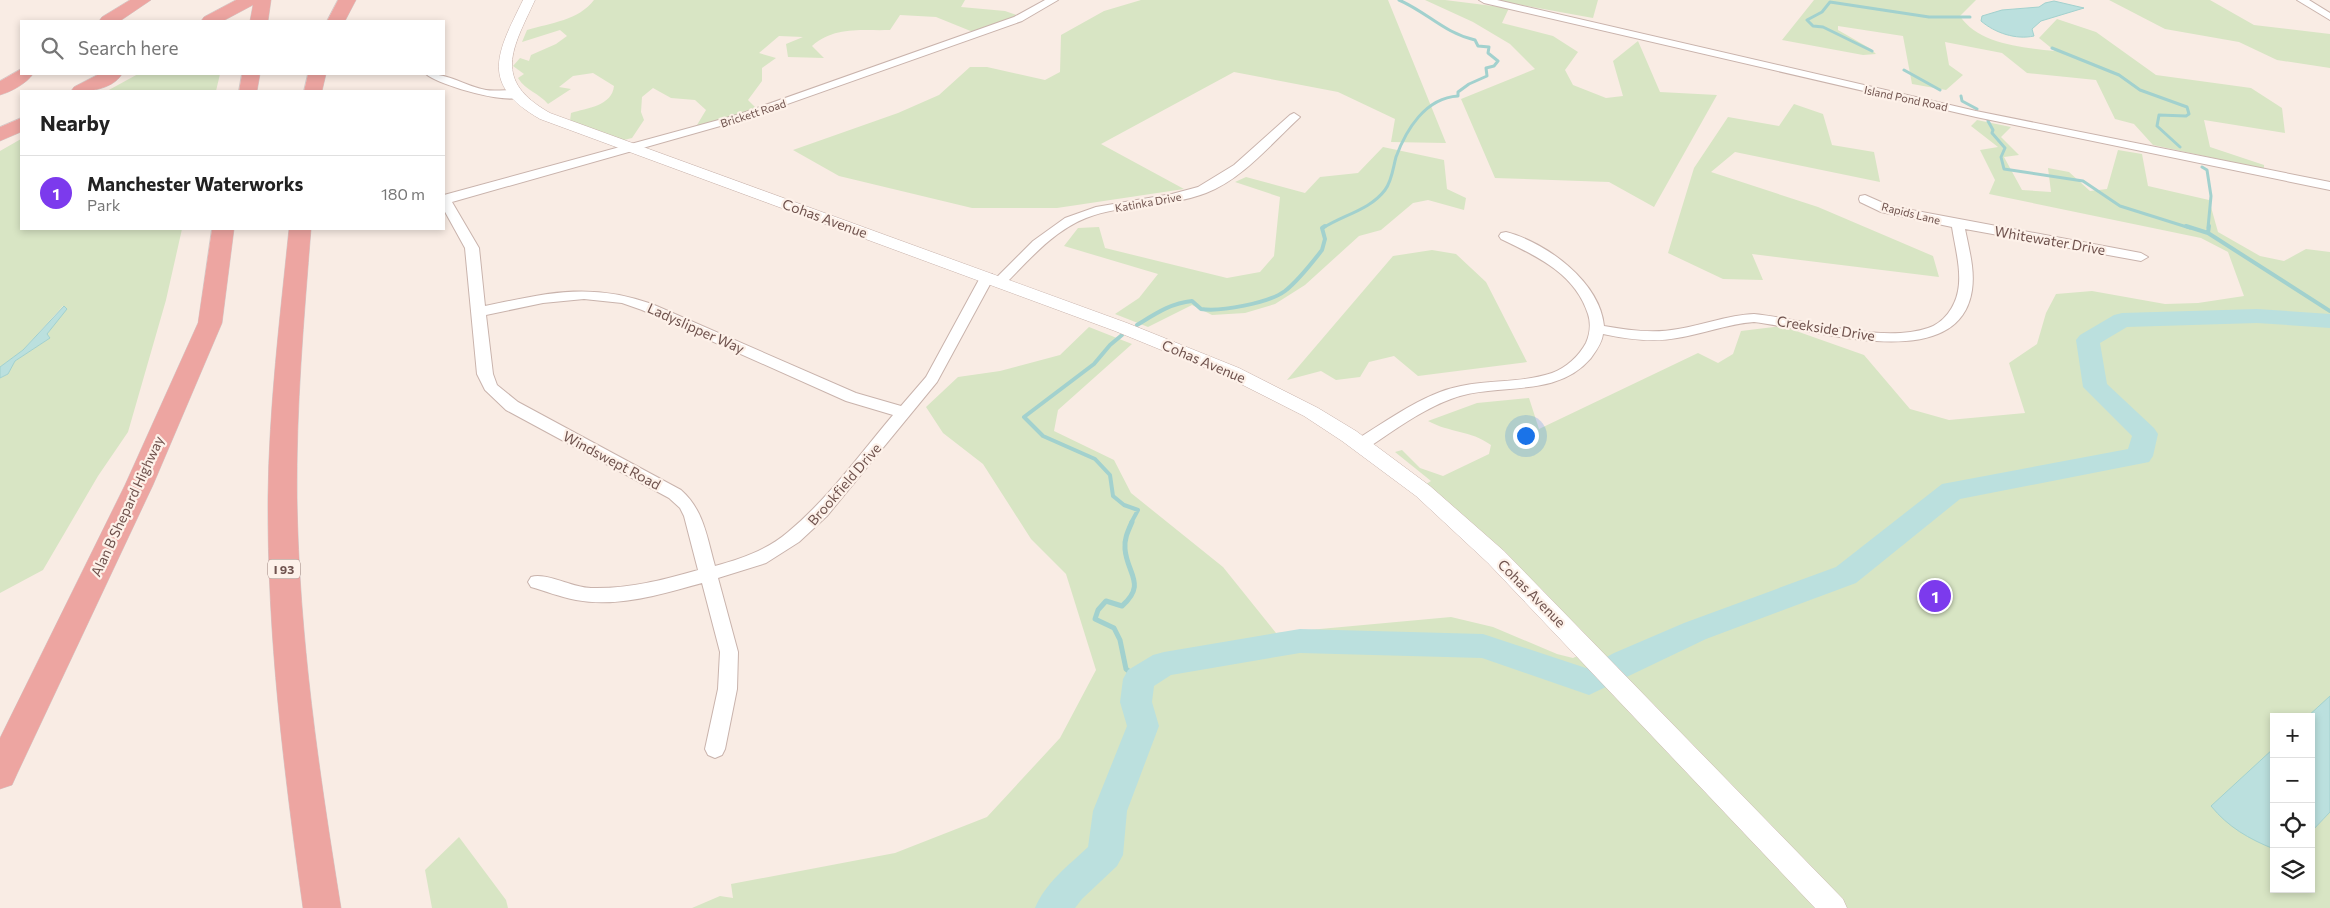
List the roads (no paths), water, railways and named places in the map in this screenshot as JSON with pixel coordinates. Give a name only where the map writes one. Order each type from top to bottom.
[{"type":"highway","points":[[110,20],[142,0]]},
{"type":"highway","points":[[337,20],[347,0]]},
{"type":"highway","points":[[213,20],[258,7]]},
{"type":"highway","points":[[0,89],[22,75]]},
{"type":"highway","points":[[83,90],[111,75]]},
{"type":"highway","points":[[248,90],[251,75]]},
{"type":"highway","points":[[313,90],[317,75]]},
{"type":"highway","points":[[0,135],[20,125]]},
{"type":"highway","name":"Alan B Shepard Highway","points":[[0,774],[139,485],[210,323],[223,230]]},
{"type":"highway","name":"I 93","points":[[300,230],[286,425],[283,542],[289,661],[322,908]]},
{"type":"street","name":"Cohas Avenue","points":[[529,0],[505,59],[508,79],[518,95],[530,107],[562,123],[1153,339],[1232,372],[1311,412],[1360,444],[1423,491],[1532,593],[1833,908]]},
{"type":"street","name":"Brickett Road","points":[[445,200],[741,117],[1018,19],[1053,0]]},
{"type":"street","name":"Island Pond Road","points":[[1484,0],[1940,106],[2330,186]]},
{"type":"street","points":[[2302,0],[2330,17]]},
{"type":"street","points":[[435,75],[484,93],[518,95]]},
{"type":"street","name":"Katinka Drive","points":[[993,279],[1065,223],[1098,211],[1184,196],[1220,181],[1294,117]]},
{"type":"street","name":"Rapids Lane","points":[[1865,200],[1886,209],[1958,224]]},
{"type":"street","name":"Windswept Road","points":[[445,202],[472,248],[485,374],[490,386],[512,406],[675,494],[686,504],[693,516],[729,652],[728,699],[715,749]]},
{"type":"street","name":"Whitewater Drive","points":[[1958,224],[2141,257]]},
{"type":"street","name":"Creekside Drive","points":[[1598,329],[1632,335],[1676,334],[1736,319],[1756,318],[1894,339],[1937,331],[1955,318],[1965,294],[1966,280],[1958,224]]},
{"type":"street","points":[[1360,444],[1447,394],[1559,376],[1578,364],[1592,346],[1598,329],[1594,308],[1566,270],[1544,255],[1506,236]]},
{"type":"street","name":"Brookfield Drive","points":[[537,582],[575,593],[608,596],[644,592],[710,575],[760,558],[778,548],[808,526],[936,374],[993,279]]},
{"type":"street","name":"Ladyslipper Way","points":[[479,312],[567,295],[618,296],[851,397],[904,413]]},
{"type":"water","points":[[2054,1],[2084,8],[2041,21],[2032,29],[2034,36],[2027,37],[2006,34],[1993,29],[1981,21],[1982,16],[2002,10],[2039,7]]},
{"type":"water","points":[[64,306],[67,309],[47,334],[50,338],[15,361],[8,374],[0,378],[0,367],[23,350]]},
{"type":"water","points":[[2330,696],[2330,812],[2315,828],[2315,713],[2311,713]]},
{"type":"water","points":[[2270,752],[2270,847],[2240,832],[2224,820],[2211,806]]},
{"type":"waterway","points":[[1323,228],[1372,203],[1379,197],[1389,183],[1396,157],[1405,136],[1418,117],[1436,103],[1446,98],[1458,96],[1458,92],[1469,84],[1487,76],[1486,68],[1494,66],[1498,61],[1488,53],[1489,47],[1478,46],[1475,40],[1454,32],[1399,0]]},
{"type":"waterway","points":[[1872,51],[1823,27],[1813,26],[1807,20],[1822,12],[1830,2],[1929,17],[1970,17]]},
{"type":"waterway","points":[[2052,48],[2119,75],[2140,90],[2187,107],[2189,114],[2186,116],[2159,115],[2157,126],[2180,147]]},
{"type":"waterway","points":[[1904,70],[1940,90]]},
{"type":"waterway","points":[[1961,96],[1962,101],[1977,109]]},
{"type":"waterway","points":[[1988,121],[1993,130],[1992,133],[2005,148],[2001,157],[2004,169],[2083,181],[2120,206],[2190,228]]},
{"type":"waterway","points":[[2202,167],[2207,170],[2211,196],[2208,228]]},
{"type":"waterway","points":[[1137,325],[1163,310],[1184,302],[1192,301],[1201,309],[1209,310],[1244,306],[1278,295],[1305,272],[1322,250],[1325,239],[1322,228],[1325,226]]},
{"type":"waterway","points":[[2186,226],[2208,233]]},
{"type":"waterway","points":[[2208,233],[2209,226]]},
{"type":"waterway","points":[[2208,233],[2330,311]]},
{"type":"waterway","points":[[1053,908],[1069,887],[1105,855],[1110,811],[1143,726],[1136,702],[1139,679],[1164,664],[1300,641],[1483,646],[1589,682],[1625,662],[1695,631],[1846,575],[1952,491],[2140,456],[2145,434],[2095,387],[2088,340],[2122,320],[2257,316],[2330,321]]},
{"type":"waterway","points":[[1122,335],[1110,345],[1094,364],[1024,417],[1043,436],[1095,459],[1110,475],[1113,496],[1124,505],[1138,510],[1131,523]]},
{"type":"waterway","points":[[1132,522],[1125,545],[1126,558],[1134,579],[1133,591],[1122,606],[1106,601],[1098,610],[1095,619],[1114,628],[1120,640],[1126,669],[1139,679]]},
{"type":"place","name":"Manchester Waterworks","points":[[1935,596]]}]
